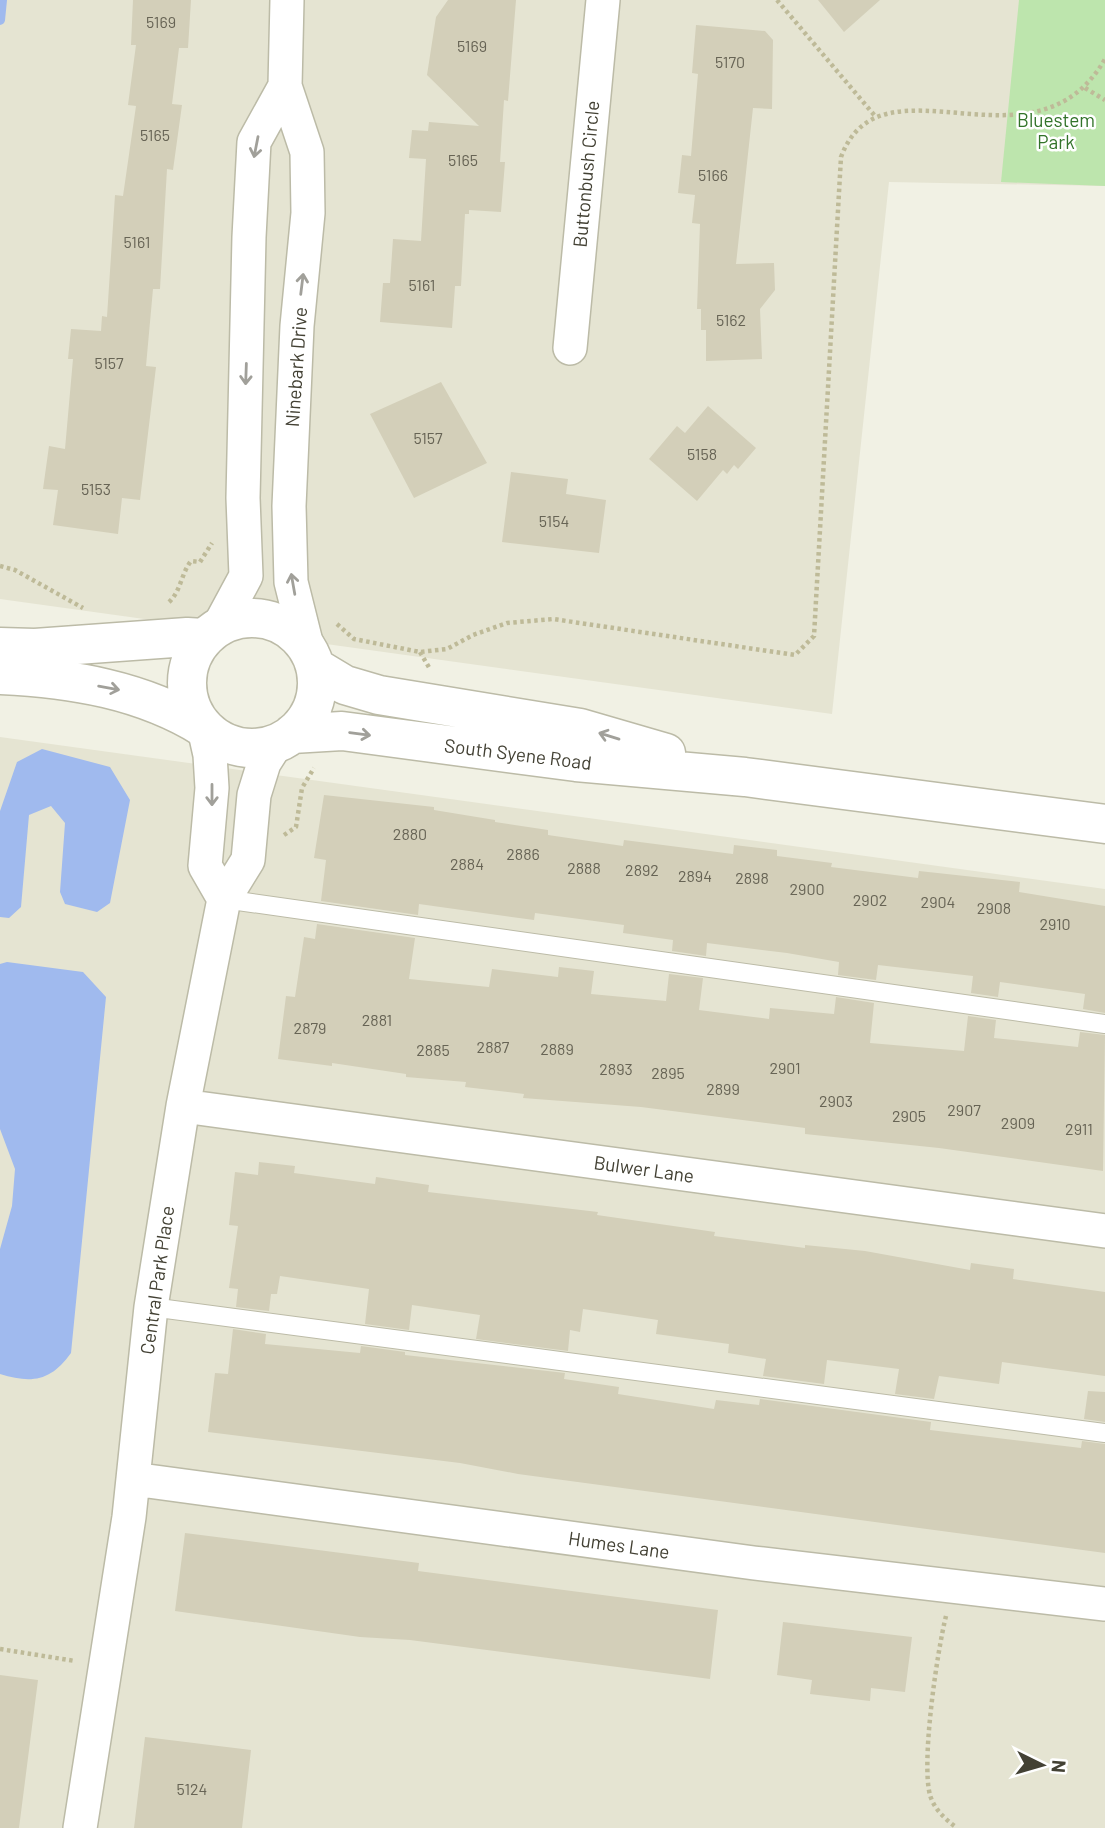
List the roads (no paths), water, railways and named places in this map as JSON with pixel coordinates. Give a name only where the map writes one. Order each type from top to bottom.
[{"type":"street","name":"Ninebark Drive","points":[[287,0],[285,86],[307,152],[308,214],[297,326],[288,471],[291,582],[312,659]]},
{"type":"street","name":"Buttonbush Circle","points":[[570,348],[603,0]]},
{"type":"street","name":"Ninebark Drive","points":[[212,632],[246,576],[243,485],[254,142],[285,86]]},
{"type":"street","name":"South Syene Road","points":[[0,647],[35,648],[212,632],[235,620],[269,620],[298,637],[312,659],[345,685],[379,695],[580,727],[745,777]]},
{"type":"street","points":[[212,632],[193,655],[187,673],[187,693],[193,711],[204,728],[211,755],[212,788],[205,866],[224,899]]},
{"type":"street","points":[[284,739],[314,704],[317,686],[312,659]]},
{"type":"street","name":"South Syene Road","points":[[0,675],[41,676],[120,689],[158,707],[177,711],[219,739],[237,747],[257,748],[284,739],[342,731],[576,762],[745,777],[1105,824]]},
{"type":"street","name":"Central Park Place","points":[[80,1828],[133,1479],[151,1307],[183,1106],[224,899],[248,860],[254,795],[264,763],[284,739]]},
{"type":"street","name":"Bulwer Lane","points":[[183,1106],[1105,1231]]},
{"type":"street","name":"Humes Lane","points":[[133,1479],[727,1559],[1105,1604]]},
{"type":"lane","points":[[224,899],[1105,1024]]},
{"type":"lane","points":[[151,1307],[1105,1433]]},
{"type":"water","points":[[42,749],[110,767],[130,800],[110,903],[97,912],[65,904],[60,892],[65,823],[51,806],[29,815],[21,907],[9,918],[0,917],[0,811],[17,762]]},
{"type":"water","points":[[7,962],[83,972],[106,997],[71,1353],[48,1375],[31,1379],[0,1374],[0,1249],[12,1206],[15,1169],[0,1129],[0,964]]},
{"type":"waterway","points":[[0,20],[2,0]]},
{"type":"park label","name":"Bluestem Park","points":[[1056,131]]}]
